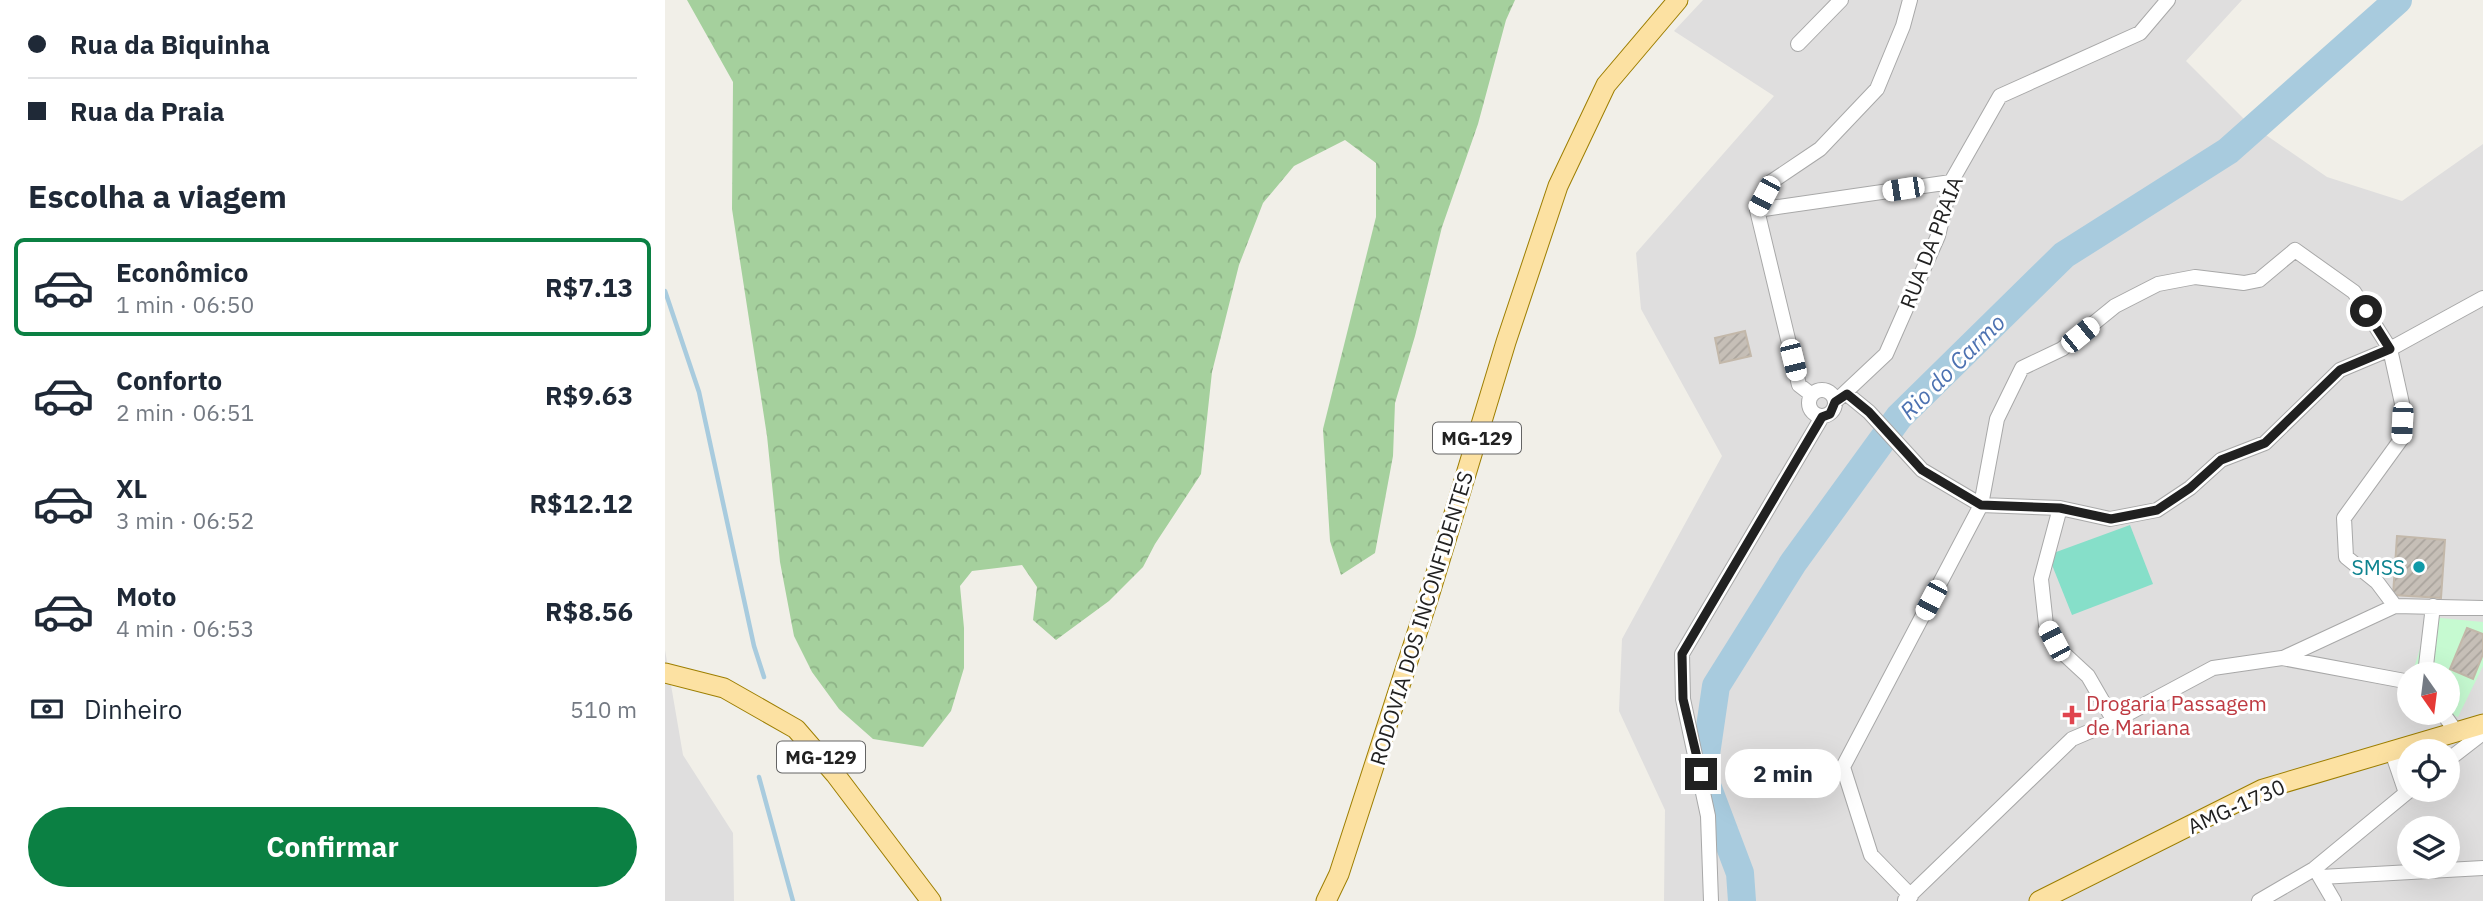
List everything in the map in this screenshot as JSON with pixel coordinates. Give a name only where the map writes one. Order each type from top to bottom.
[{"type":"main road","name":"RODOVIA DOS INCONFIDENTES","points":[[1326,901],[1339,874],[1356,823],[1430,593],[1506,342],[1558,186],[1606,85],[1678,0]]},
{"type":"main road","name":"MG-129","points":[[665,673],[724,688],[796,729],[835,774],[931,901]]},
{"type":"main road","name":"AMG-1730","points":[[2039,901],[2263,789],[2483,724]]},
{"type":"street","points":[[1645,36],[1689,0]]},
{"type":"street","points":[[1798,44],[1841,0]]},
{"type":"street","points":[[1812,394],[1799,385],[1757,210],[1771,182],[1820,149],[1877,89],[1903,26],[1910,0]]},
{"type":"street","name":"RUA DA PRAIA","points":[[1841,398],[1886,354],[1938,236],[1951,182],[2000,96],[2140,33],[2168,0]]},
{"type":"street","points":[[1757,210],[1951,182]]},
{"type":"street","points":[[2395,606],[2377,582],[2346,557],[2344,518],[2402,438],[2403,408],[2390,349],[2354,292],[2295,250],[2259,280],[2244,283],[2195,277],[2158,284],[2115,306],[2062,349],[2022,368],[1997,419],[1981,505],[1843,767],[1871,855],[1908,898],[2072,739],[2114,721],[2213,668],[2282,659],[2397,680]]},
{"type":"street","points":[[1812,394],[1824,390],[1869,412],[1922,470],[1981,505],[2060,508],[2111,519],[2157,510],[2190,488],[2221,460],[2265,443],[2340,370],[2390,349],[2483,299]]},
{"type":"street","points":[[1812,394],[1809,407],[1814,414],[1822,417]]},
{"type":"street","points":[[1711,901],[1708,816],[1683,699],[1682,654],[1822,417],[1833,411],[1841,398]]},
{"type":"street","points":[[2060,508],[2041,579],[2046,625],[2062,652],[2088,676],[2114,721]]},
{"type":"street","points":[[2282,659],[2395,606],[2483,608]]},
{"type":"street","points":[[2426,662],[2433,606]]},
{"type":"street","points":[[2451,725],[2457,733]]},
{"type":"street","points":[[2460,751],[2483,733]]},
{"type":"street","points":[[2392,752],[2397,764]]},
{"type":"street","points":[[2259,901],[2318,873],[2397,801]]},
{"type":"street","points":[[2318,873],[2483,869]]},
{"type":"street","points":[[2318,873],[2334,901]]},
{"type":"shaded area","points":[[1703,0],[2242,0],[2186,61],[2247,122],[2327,177],[2402,201],[2483,144],[2483,901],[1664,901],[1665,810],[1619,711],[1622,639],[1722,456],[1641,309],[1636,253],[1774,96],[1674,31]]},
{"type":"shaded area","points":[[665,650],[683,755],[733,833],[734,901],[665,901]]},
{"type":"green space","points":[[687,0],[1515,0],[1506,20],[1478,124],[1442,227],[1395,403],[1393,456],[1375,553],[1341,575],[1330,541],[1323,429],[1376,217],[1376,163],[1345,140],[1294,166],[1263,203],[1239,265],[1212,372],[1201,474],[1143,567],[1109,601],[1056,640],[1033,620],[1037,587],[1022,565],[972,571],[960,586],[964,668],[951,711],[923,747],[873,739],[839,709],[812,672],[794,636],[780,562],[767,436],[732,209],[733,82]]},
{"type":"green space","points":[[2130,525],[2153,584],[2072,615],[2048,555]]},
{"type":"green space","points":[[2430,617],[2483,622],[2483,666],[2461,711],[2461,662],[2416,662]]},
{"type":"building","points":[[1745,331],[1751,356],[1720,363],[1715,338]]},
{"type":"building","name":"SMSS","points":[[2397,536],[2445,540],[2441,598],[2393,595]]},
{"type":"building","points":[[2467,628],[2483,634],[2483,654],[2473,679],[2461,674],[2461,662],[2453,662]]},
{"type":"waterway","name":"Rio do Carmo","points":[[1742,901],[1740,873],[1703,775],[1716,686],[1793,563],[1899,417],[2064,255],[2228,151],[2398,0]]},
{"type":"waterway","points":[[665,291],[699,392],[754,646],[764,677]]},
{"type":"waterway","points":[[759,777],[793,901]]},
{"type":"place","name":"SMSS","points":[[2419,567]]},
{"type":"place","name":"Drogaria Passagem de Mariana","points":[[2072,715]]},
{"type":"route","points":[[1701,774],[1683,699],[1682,654],[1822,417],[1833,411],[1835,402],[1847,394],[1869,412],[1922,470],[1981,505],[2060,508],[2111,519],[2157,510],[2190,488],[2221,460],[2265,443],[2340,370],[2390,349],[2366,311]]}]
